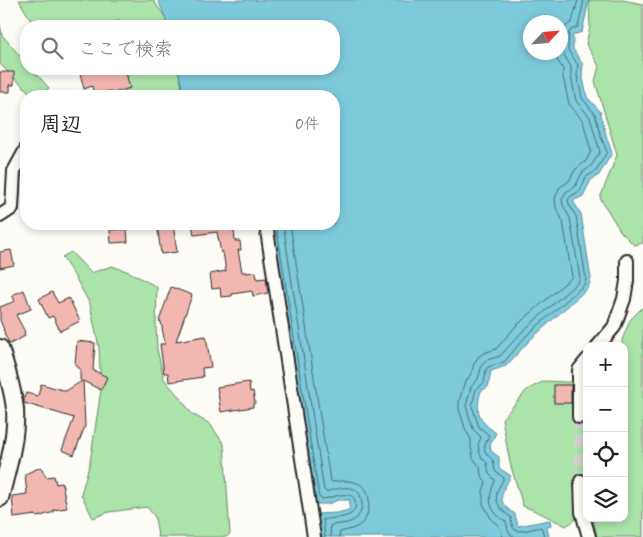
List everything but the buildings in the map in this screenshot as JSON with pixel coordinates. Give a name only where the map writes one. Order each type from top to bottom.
[{"type":"street","points":[[0,216],[12,208],[14,171],[20,160]]},
{"type":"street","points":[[267,230],[314,537]]},
{"type":"street","points":[[601,342],[614,327],[624,299],[627,281],[627,261]]},
{"type":"street","points":[[0,348],[14,408],[11,452],[0,498]]},
{"type":"street","points":[[579,417],[578,370],[583,364]]},
{"type":"street","points":[[581,481],[582,512],[588,537]]},
{"type":"green space","points":[[19,0],[153,0],[166,20],[120,20],[31,20]]},
{"type":"green space","points":[[589,0],[622,0],[643,4],[643,243],[634,245],[621,232],[600,198],[617,155],[595,81],[599,66],[586,44],[590,27]]},
{"type":"green space","points":[[0,24],[2,35],[20,56],[20,75],[37,75],[49,88],[46,90],[27,90],[0,64]]},
{"type":"green space","points":[[128,75],[179,75],[183,90],[125,90],[123,84]]},
{"type":"green space","points":[[71,252],[91,273],[112,266],[129,272],[157,287],[157,349],[164,379],[192,414],[210,424],[224,444],[230,534],[226,537],[158,537],[155,517],[147,507],[109,512],[93,518],[81,494],[90,462],[101,390],[99,348],[90,304],[62,257]]},
{"type":"green space","points":[[643,307],[643,537],[597,537],[594,522],[628,522],[628,342],[622,342],[622,340],[630,320]]},
{"type":"green space","points":[[544,381],[583,383],[583,515],[566,526],[523,506],[510,463],[502,419],[527,390]]},
{"type":"water","points":[[158,0],[589,0],[582,32],[573,35],[573,49],[583,65],[582,74],[587,97],[600,111],[612,153],[599,175],[591,180],[583,196],[573,201],[581,214],[591,279],[588,288],[530,340],[506,366],[491,371],[488,387],[481,391],[478,405],[482,420],[496,433],[490,445],[491,451],[499,457],[499,468],[511,476],[503,492],[502,501],[515,514],[518,526],[550,520],[551,526],[547,527],[549,537],[320,537],[317,514],[349,510],[350,500],[315,504],[272,230],[340,230],[340,90],[183,90],[179,75],[340,75],[340,20],[166,20]]},
{"type":"tunnel","points":[[579,417],[581,481]]}]
